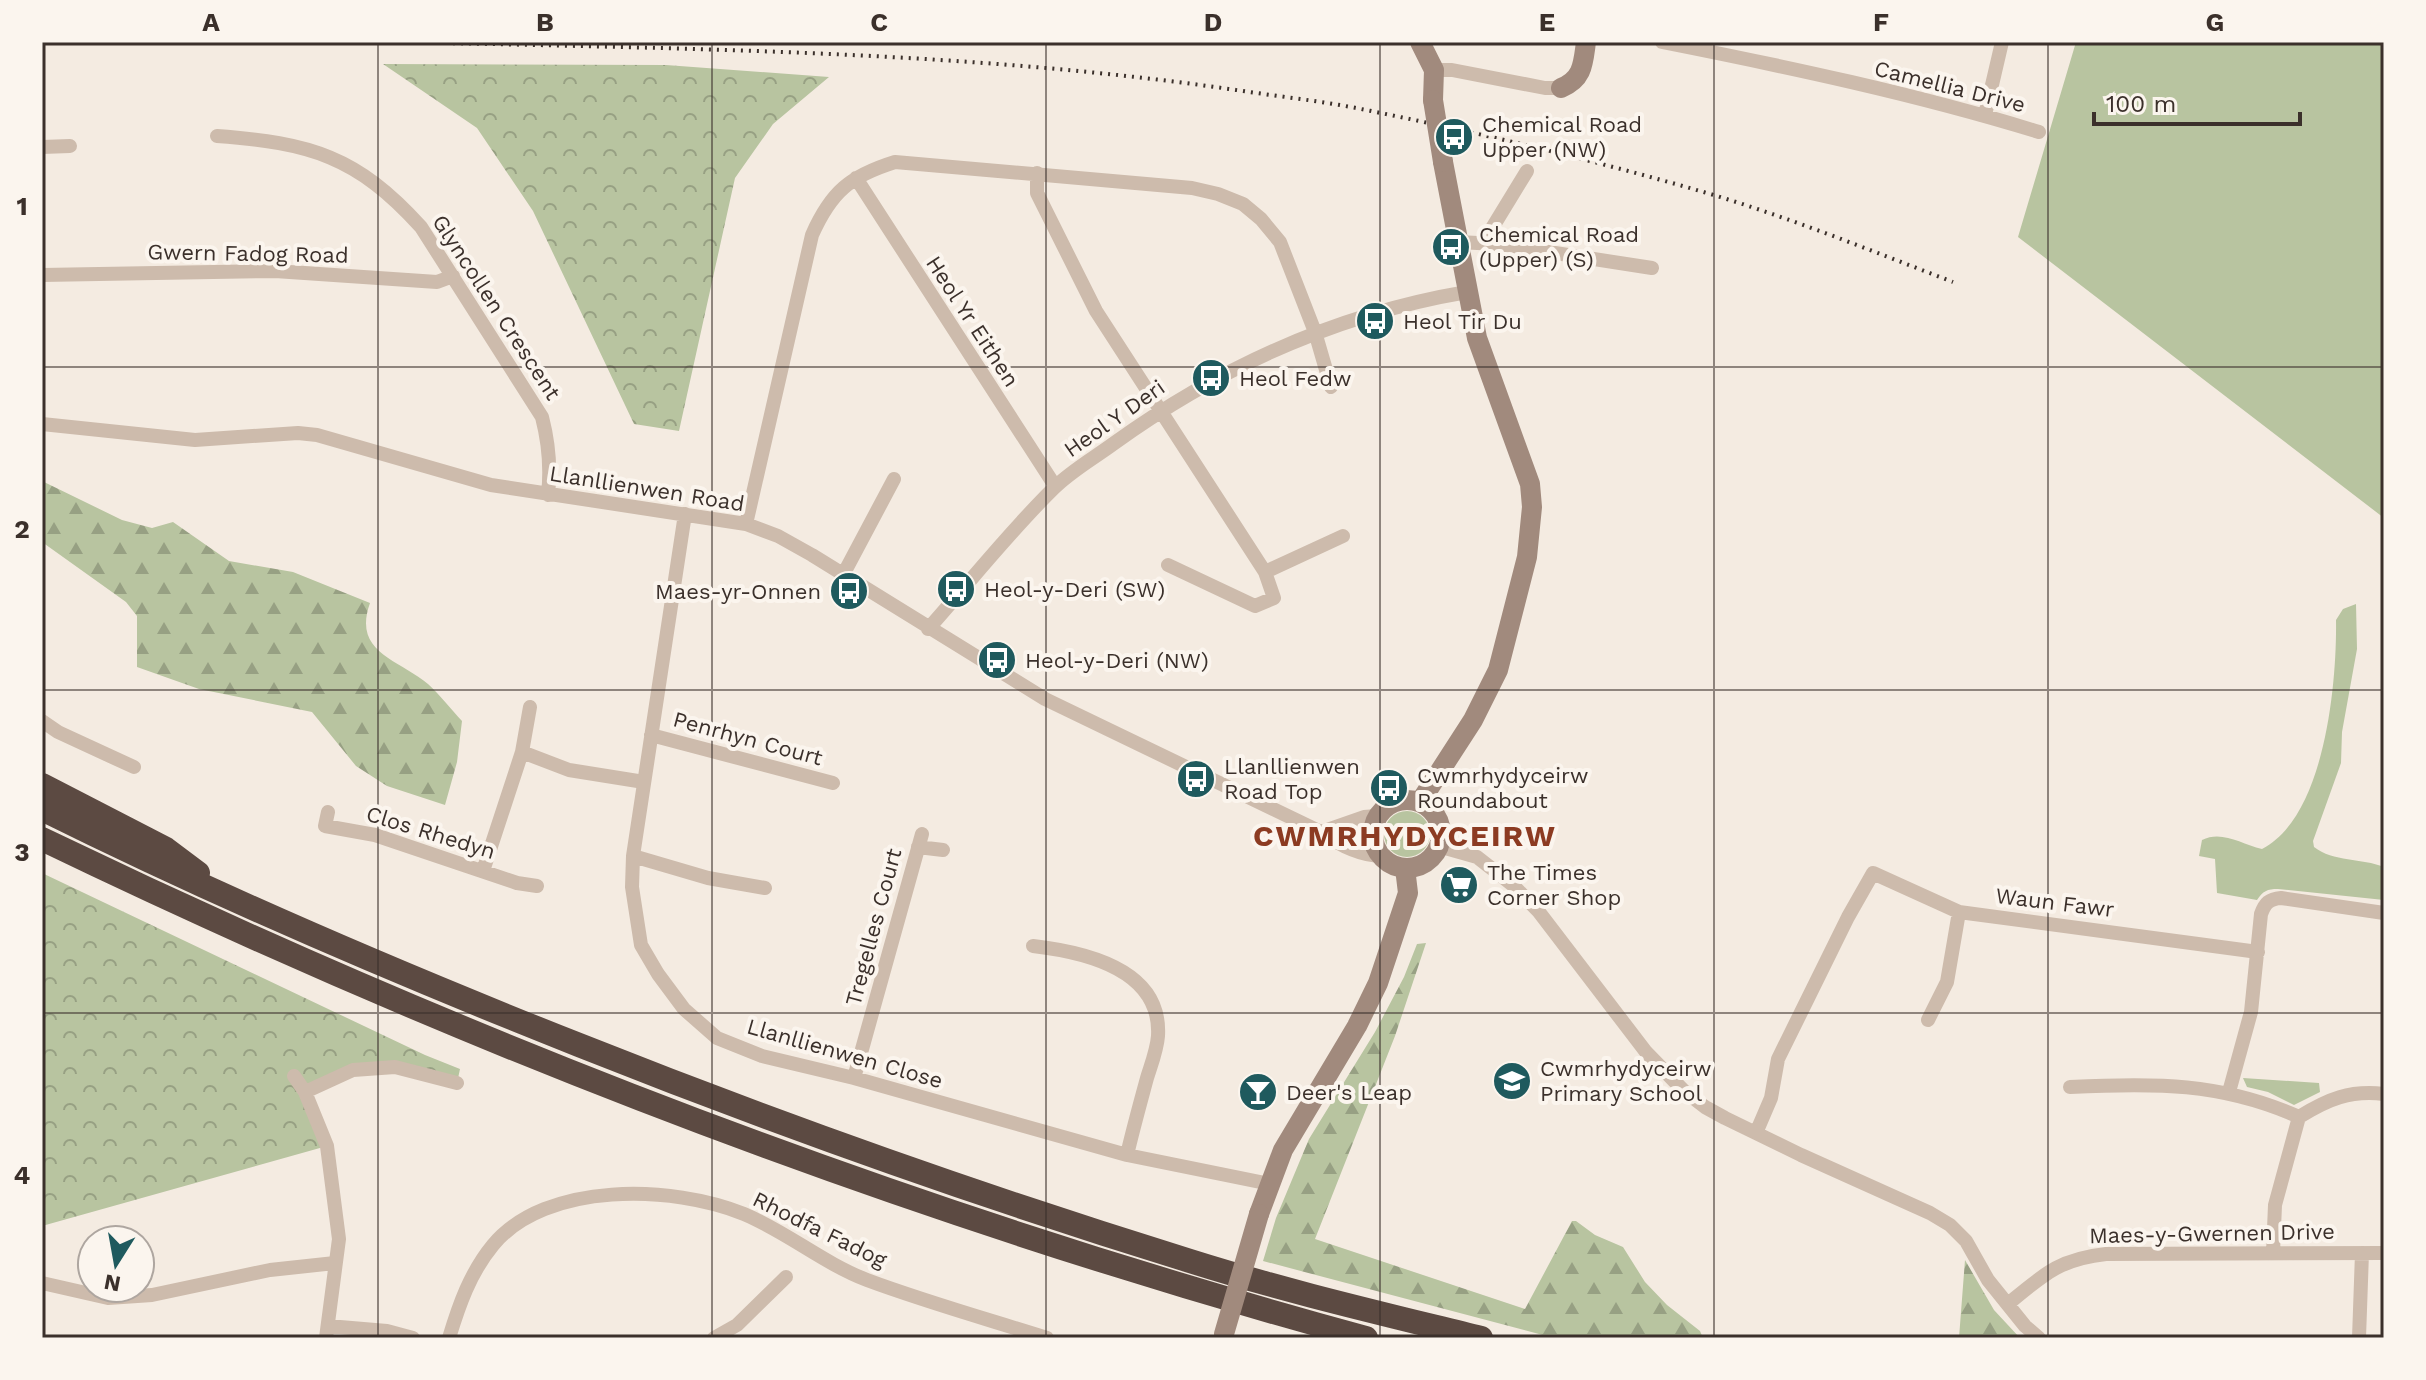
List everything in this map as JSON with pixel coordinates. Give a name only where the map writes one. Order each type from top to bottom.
[{"type":"highway","points":[[42,785],[166,849],[228,896]]},
{"type":"highway","points":[[42,809],[151,863],[436,988],[691,1089],[911,1170],[1193,1262],[1481,1338]]},
{"type":"highway","points":[[42,839],[161,896],[454,1023],[692,1119],[906,1195],[1179,1284],[1366,1338]]},
{"type":"highway","points":[[42,854],[132,893],[161,896]]},
{"type":"street","points":[[1420,42],[1434,70],[1433,100],[1477,338],[1530,484],[1532,507],[1527,557],[1498,670],[1473,720],[1420,802]]},
{"type":"street","points":[[1434,70],[1452,70],[1545,88],[1561,88],[1579,76],[1586,42]]},
{"type":"street","name":"Camellia Drive","points":[[1662,42],[1985,115],[2039,132]]},
{"type":"street","points":[[1742,58],[1745,42]]},
{"type":"street","points":[[1985,115],[2002,42]]},
{"type":"street","name":"Glyncollen Crescent","points":[[217,136],[271,140],[299,146],[349,165],[372,179],[399,203],[421,227],[542,417],[551,470],[548,495]]},
{"type":"street","points":[[42,147],[70,146]]},
{"type":"street","points":[[746,524],[812,235],[824,209],[839,190],[856,178],[895,162],[1192,188],[1243,204],[1261,219],[1280,242],[1315,332],[1331,387]]},
{"type":"street","points":[[1483,243],[1527,171]]},
{"type":"street","points":[[1037,173],[1037,193],[1096,311],[1265,572],[1274,598],[1255,606],[1168,565]]},
{"type":"street","name":"Heol Yr Eithen","points":[[856,178],[1055,486]]},
{"type":"street","points":[[1458,242],[1652,268]]},
{"type":"street","name":"Gwern Fadog Road","points":[[42,275],[275,271],[437,282],[453,276]]},
{"type":"street","name":"Heol Y Deri","points":[[928,629],[1055,486],[1160,410],[1237,367],[1315,332],[1352,318],[1424,299],[1467,292]]},
{"type":"street","name":"Llanllienwen Road","points":[[42,424],[195,440],[298,433],[317,435],[456,477],[548,495],[746,524],[778,536],[1045,699],[1321,832],[1334,842],[1367,855],[1381,856]]},
{"type":"street","points":[[843,575],[894,479]]},
{"type":"street","name":"Llanllienwen Close","points":[[685,514],[633,856],[632,887],[641,945],[684,1009],[717,1038],[762,1056],[854,1078],[1127,1155],[1270,1184]]},
{"type":"street","points":[[1265,572],[1343,536]]},
{"type":"street","points":[[483,871],[522,752],[530,707]]},
{"type":"street","points":[[42,721],[58,732],[134,767]]},
{"type":"street","name":"Penrhyn Court","points":[[651,735],[832,784]]},
{"type":"street","points":[[522,752],[569,770],[644,782]]},
{"type":"street","points":[[1404,799],[1420,802],[1438,820],[1441,833],[1438,846],[1425,862],[1405,868],[1392,864],[1381,856],[1374,845],[1373,831],[1377,816],[1389,804],[1404,799]]},
{"type":"street","name":"Clos Rhedyn","points":[[328,812],[325,826],[375,835],[517,883],[537,886]]},
{"type":"street","points":[[1321,832],[1364,817],[1377,816]]},
{"type":"street","name":"Tregelles Court","points":[[854,1078],[920,840],[943,850]]},
{"type":"street","points":[[1438,846],[1477,857],[1514,886],[1539,912],[1646,1052],[1683,1090],[1705,1107],[1756,1133],[1950,1225],[1966,1241],[1988,1280],[2039,1338]]},
{"type":"street","points":[[633,856],[707,882],[765,888]]},
{"type":"street","points":[[1223,1337],[1259,1214],[1283,1150],[1357,1026],[1378,983],[1408,893],[1405,868]]},
{"type":"street","name":"Waun Fawr","points":[[1756,1133],[1771,1098],[1778,1059],[1873,873],[1959,912],[2258,952]]},
{"type":"street","points":[[2229,1092],[2251,1012],[2261,914],[2265,905],[2271,899],[2384,913]]},
{"type":"street","points":[[1928,1020],[1947,982],[1959,912]]},
{"type":"street","points":[[1033,947],[1113,964],[1127,972],[1150,1001],[1156,1016],[1158,1037],[1127,1155]]},
{"type":"street","points":[[305,1092],[353,1070],[395,1067],[457,1083]]},
{"type":"street","points":[[294,1076],[305,1092],[327,1146],[339,1239],[327,1332],[387,1331],[413,1338]]},
{"type":"street","points":[[2070,1087],[2159,1084],[2229,1092],[2299,1117]]},
{"type":"street","points":[[2273,1253],[2275,1205],[2299,1117],[2342,1094],[2384,1094]]},
{"type":"street","name":"Rhodfa Fadog","points":[[449,1338],[462,1297],[476,1268],[495,1243],[523,1220],[547,1208],[583,1197],[626,1193],[666,1196],[740,1213],[768,1225],[814,1255],[866,1279],[1047,1338]]},
{"type":"street","points":[[2359,1338],[2362,1253]]},
{"type":"street","name":"Maes-y-Gwernen Drive","points":[[2008,1304],[2047,1273],[2080,1257],[2106,1254],[2384,1253]]},
{"type":"street","points":[[42,1283],[108,1298],[152,1295],[270,1270],[335,1263]]},
{"type":"street","points":[[714,1338],[737,1325],[786,1277]]},
{"type":"green space","points":[[2076,42],[2384,42],[2384,518],[2018,237]]},
{"type":"green space","points":[[383,64],[666,65],[829,77],[773,124],[735,178],[679,431],[634,424],[533,211],[477,128]]},
{"type":"green space","points":[[42,481],[122,520],[152,528],[173,522],[229,561],[293,572],[370,603],[366,620],[367,633],[373,644],[392,661],[428,684],[462,721],[457,762],[445,805],[387,786],[356,766],[312,712],[199,689],[137,667],[137,616],[126,602],[42,542]]},
{"type":"green space","points":[[2356,604],[2357,649],[2342,732],[2341,763],[2313,841],[2314,847],[2330,855],[2384,867],[2384,900],[2278,889],[2266,891],[2257,900],[2217,893],[2215,859],[2199,856],[2202,840],[2224,837],[2262,849],[2283,833],[2300,809],[2313,779],[2330,712],[2336,620],[2343,609]]},
{"type":"green space","points":[[1407,811],[1424,817],[1430,834],[1424,851],[1407,857],[1390,851],[1384,834],[1390,817]]},
{"type":"green space","points":[[42,873],[460,1069],[457,1083],[395,1067],[353,1070],[305,1092],[327,1146],[42,1226]]},
{"type":"green space","points":[[1426,943],[1395,1036],[1315,1239],[1525,1309],[1572,1221],[1576,1221],[1595,1235],[1623,1247],[1645,1282],[1667,1305],[1700,1331],[1703,1338],[1554,1338],[1263,1261],[1276,1218],[1309,1139],[1375,1032],[1404,977],[1417,944]]},
{"type":"green space","points":[[2243,1078],[2319,1083],[2320,1092],[2294,1105],[2268,1092],[2247,1087]]},
{"type":"green space","points":[[1965,1260],[1994,1310],[2020,1338],[1959,1338]]},
{"type":"railway","points":[[405,42],[930,59],[1139,77],[1332,104],[1535,147],[1707,193],[1800,224],[1953,282]]},
{"type":"place","name":"Chemical Road Upper (NW)","points":[[1454,137]]},
{"type":"place","name":"Chemical Road (Upper) (S)","points":[[1451,247]]},
{"type":"place","name":"Heol Tir Du","points":[[1375,321]]},
{"type":"place","name":"Heol Fedw","points":[[1211,378]]},
{"type":"place","name":"Heol-y-Deri (SW)","points":[[956,589]]},
{"type":"place","name":"Maes-yr-Onnen","points":[[849,591]]},
{"type":"place","name":"Heol-y-Deri (NW)","points":[[997,660]]},
{"type":"place","name":"Llanllienwen Road Top","points":[[1196,779]]},
{"type":"place","name":"Cwmrhydyceirw Roundabout","points":[[1389,788]]},
{"type":"place","name":"The Times Corner Shop","points":[[1459,885]]},
{"type":"place","name":"Cwmrhydyceirw Primary School","points":[[1512,1081]]},
{"type":"place","name":"Deer's Leap","points":[[1258,1092]]},
{"type":"district","name":"CWMRHYDYCEIRW","points":[[1405,836]]}]
